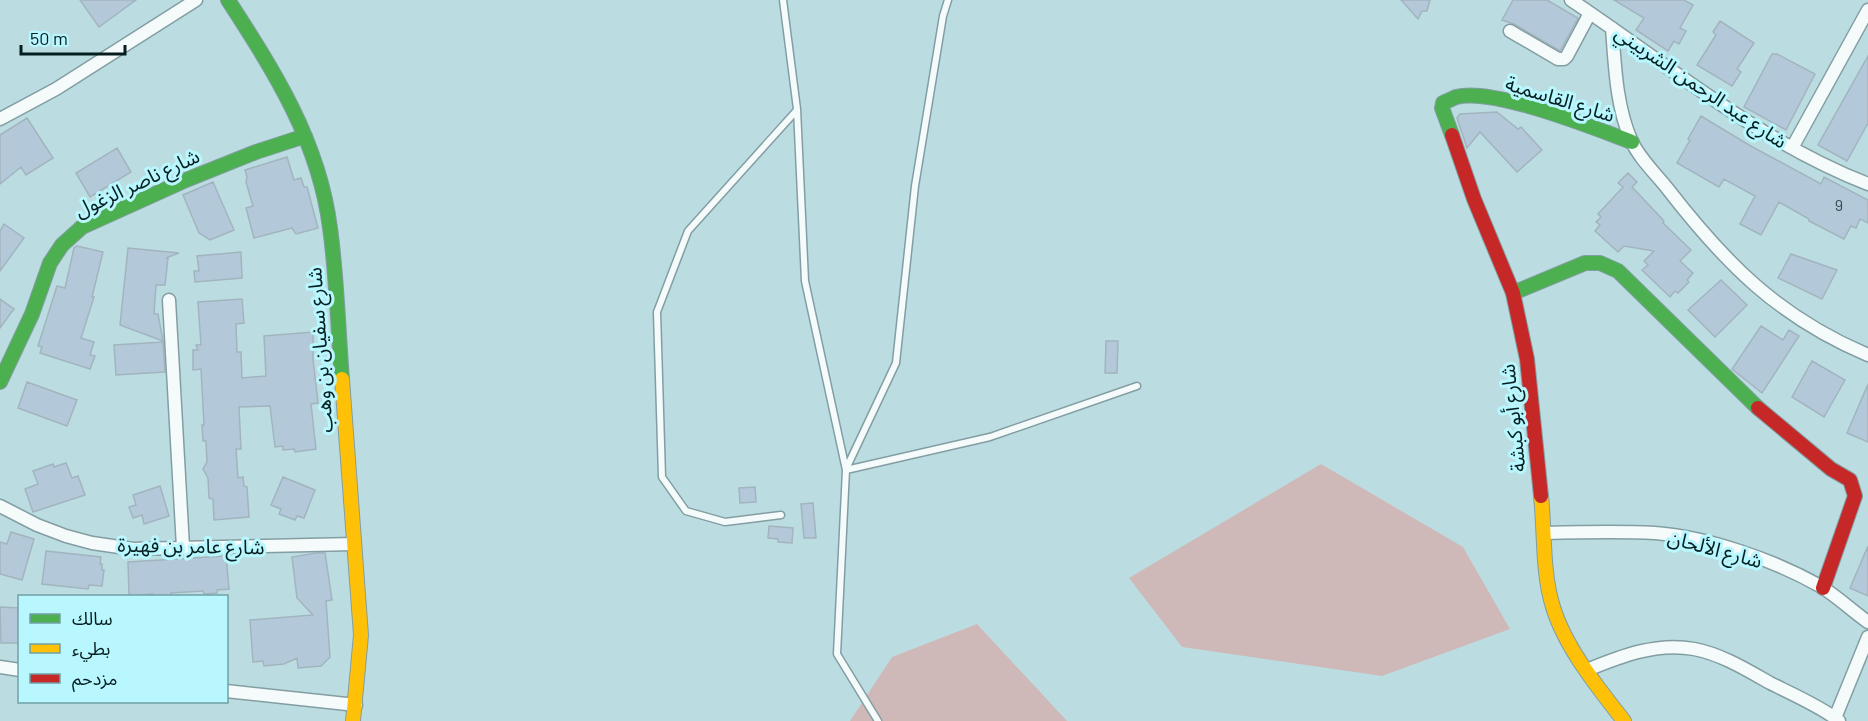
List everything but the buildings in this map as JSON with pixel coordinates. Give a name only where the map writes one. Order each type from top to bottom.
[{"type":"street","points":[[0,119],[56,89],[196,0]]},
{"type":"street","name":"شارع سفيان بن وهب","points":[[228,0],[272,68],[305,136],[323,193],[330,227],[361,635],[353,721]]},
{"type":"street","name":"شارع عبد الرحمن الشربيني","points":[[1571,0],[1747,122],[1792,148],[1868,184]]},
{"type":"street","points":[[1792,148],[1868,10]]},
{"type":"street","points":[[1510,30],[1558,59],[1564,59],[1590,13]]},
{"type":"street","points":[[1612,28],[1618,96],[1632,142],[1699,230],[1732,266],[1784,309],[1827,335],[1868,355]]},
{"type":"street","name":"شارع القاسمية","points":[[1443,103],[1453,96],[1465,95],[1505,101],[1533,107],[1632,142]]},
{"type":"street","name":"شارع أبو كبشة","points":[[1443,103],[1446,123],[1513,293],[1527,359],[1545,533],[1548,585],[1553,608],[1566,638],[1602,693],[1624,721]]},
{"type":"street","name":"شارع ناصر الزغول","points":[[0,382],[32,314],[50,263],[62,245],[82,227],[255,152],[305,136]]},
{"type":"street","points":[[1513,293],[1585,263],[1600,263],[1618,271],[1745,397],[1831,469],[1850,480],[1855,496],[1823,588]]},
{"type":"street","points":[[169,300],[183,547]]},
{"type":"street","name":"شارع عامر بن فهيرة","points":[[0,506],[37,525],[92,543],[133,549],[354,544]]},
{"type":"street","name":"شارع الألحان","points":[[1545,533],[1656,533],[1688,538],[1741,552],[1801,576],[1823,588],[1868,622]]},
{"type":"street","points":[[1587,670],[1628,654],[1650,649],[1673,647],[1695,649],[1745,669],[1837,719],[1868,637]]},
{"type":"street","points":[[0,667],[18,670]]},
{"type":"street","points":[[228,691],[356,705]]},
{"type":"lane","points":[[783,0],[797,110],[805,282],[846,470],[837,654],[878,721]]},
{"type":"lane","points":[[846,470],[896,363],[915,186],[943,16],[948,0]]},
{"type":"lane","points":[[781,516],[725,522],[686,511],[662,477],[657,312],[688,231],[797,110]]},
{"type":"lane","points":[[846,470],[990,437],[1137,386]]},
{"type":"shaded area","points":[[1321,464],[1463,547],[1510,629],[1382,676],[1182,647],[1129,578]]},
{"type":"shaded area","points":[[977,624],[1067,721],[850,721],[892,657]]},
{"type":"traffic: fast","points":[[228,0],[278,80],[305,136],[316,166],[330,228],[342,379]]},
{"type":"traffic: fast","points":[[1452,135],[1442,108],[1443,103],[1456,97],[1473,95],[1544,110],[1632,142]]},
{"type":"traffic: fast","points":[[0,382],[32,314],[50,263],[62,245],[82,227],[186,180],[256,152],[305,136]]},
{"type":"traffic: fast","points":[[1513,293],[1585,263],[1600,263],[1618,271],[1758,408]]},
{"type":"traffic: slow","points":[[342,379],[361,635],[353,721]]},
{"type":"traffic: slow","points":[[1541,496],[1547,580],[1558,622],[1583,667],[1624,721]]},
{"type":"traffic: jam","points":[[1452,135],[1474,199],[1513,293],[1527,359],[1541,496]]},
{"type":"traffic: jam","points":[[1758,408],[1831,469],[1850,480],[1855,496],[1823,588]]}]
